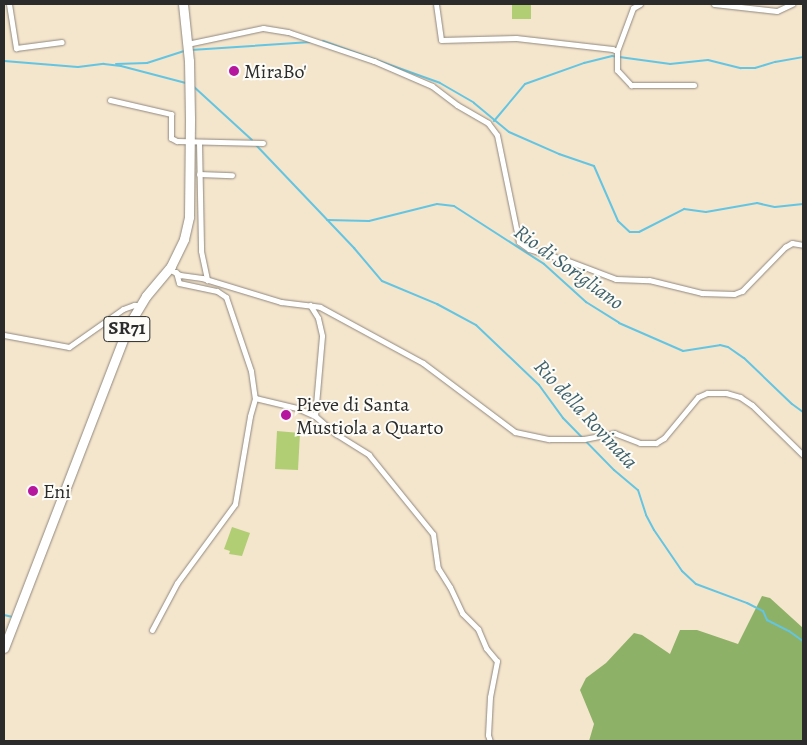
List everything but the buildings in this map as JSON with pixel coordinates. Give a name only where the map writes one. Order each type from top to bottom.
[{"type":"main road","name":"SR71","points":[[4,648],[128,326],[141,305],[172,271],[184,239],[189,217],[194,142],[183,4]]},
{"type":"street","points":[[9,4],[16,48],[62,42]]},
{"type":"street","points":[[436,4],[440,40],[516,38],[617,51]]},
{"type":"street","points":[[640,4],[633,6],[617,51],[617,70],[632,85],[694,85]]},
{"type":"street","points":[[714,4],[778,11],[792,4]]},
{"type":"street","points":[[187,44],[263,28],[288,32],[374,61],[432,86],[457,105],[488,123],[497,135],[519,242],[529,249],[566,260],[616,279],[649,280],[702,293],[734,294],[742,291],[785,247],[792,243],[803,244]]},
{"type":"street","points":[[110,100],[171,114],[171,138],[194,142],[263,143]]},
{"type":"street","points":[[194,142],[200,174],[201,251],[206,280]]},
{"type":"street","points":[[200,174],[232,175]]},
{"type":"street","points":[[172,271],[281,302],[310,304],[320,307],[424,363],[515,432],[549,439],[584,440],[614,433],[640,443],[656,443],[664,438],[698,397],[708,393],[726,393],[752,405],[803,455]]},
{"type":"street","points":[[152,630],[177,583],[236,504],[250,416],[255,398],[252,371],[226,297],[217,291],[179,283],[172,271]]},
{"type":"street","points":[[310,304],[318,318],[322,336],[315,416]]},
{"type":"street","points":[[4,335],[69,347],[123,309],[134,305],[141,305]]},
{"type":"street","points":[[255,398],[297,408],[315,416],[336,434],[369,455],[433,534],[438,568],[450,587],[462,613],[478,629],[486,648],[497,661],[490,697],[488,735],[490,741]]},
{"type":"green space","points":[[512,4],[531,4],[531,19],[512,19]]},
{"type":"green space","points":[[277,431],[300,433],[298,470],[275,469]]},
{"type":"green space","points":[[232,527],[250,533],[242,556],[229,554],[230,551],[224,549]]},
{"type":"green space","points":[[762,596],[770,598],[803,628],[803,741],[589,741],[594,724],[580,690],[586,678],[606,663],[634,633],[642,635],[670,654],[680,630],[697,630],[738,644]]},
{"type":"waterway","points":[[323,41],[440,83],[474,103],[509,132],[559,154],[594,166],[618,221],[630,232],[639,232],[684,209],[706,212],[757,203],[775,207],[803,204]]},
{"type":"waterway","points":[[191,50],[311,42]]},
{"type":"waterway","points":[[116,64],[147,63],[184,51]]},
{"type":"waterway","points":[[494,121],[525,84],[584,63],[612,56],[670,64],[708,60],[741,68],[755,68],[803,57]]},
{"type":"waterway","points":[[4,61],[78,67],[104,64],[121,66],[186,83]]},
{"type":"waterway","points":[[193,86],[252,140]]},
{"type":"waterway","name":"Rio della Rovinata","points":[[255,144],[354,248],[382,281],[437,304],[476,325],[539,385],[563,418],[614,470],[638,490],[646,515],[654,530],[682,571],[696,584],[763,611],[767,620],[789,631],[803,641]]},
{"type":"waterway","name":"Rio di Sorigliano","points":[[327,220],[369,221],[437,204],[454,206],[544,264],[586,302],[619,323],[683,351],[720,345],[728,347],[744,358],[792,404],[803,412]]},
{"type":"waterway","points":[[4,615],[13,617]]},
{"type":"place","name":"MiraBo'","points":[[234,71]]},
{"type":"place","name":"Pieve di Santa Mustiola a Quarto","points":[[286,415]]},
{"type":"place","name":"Eni","points":[[33,491]]}]
